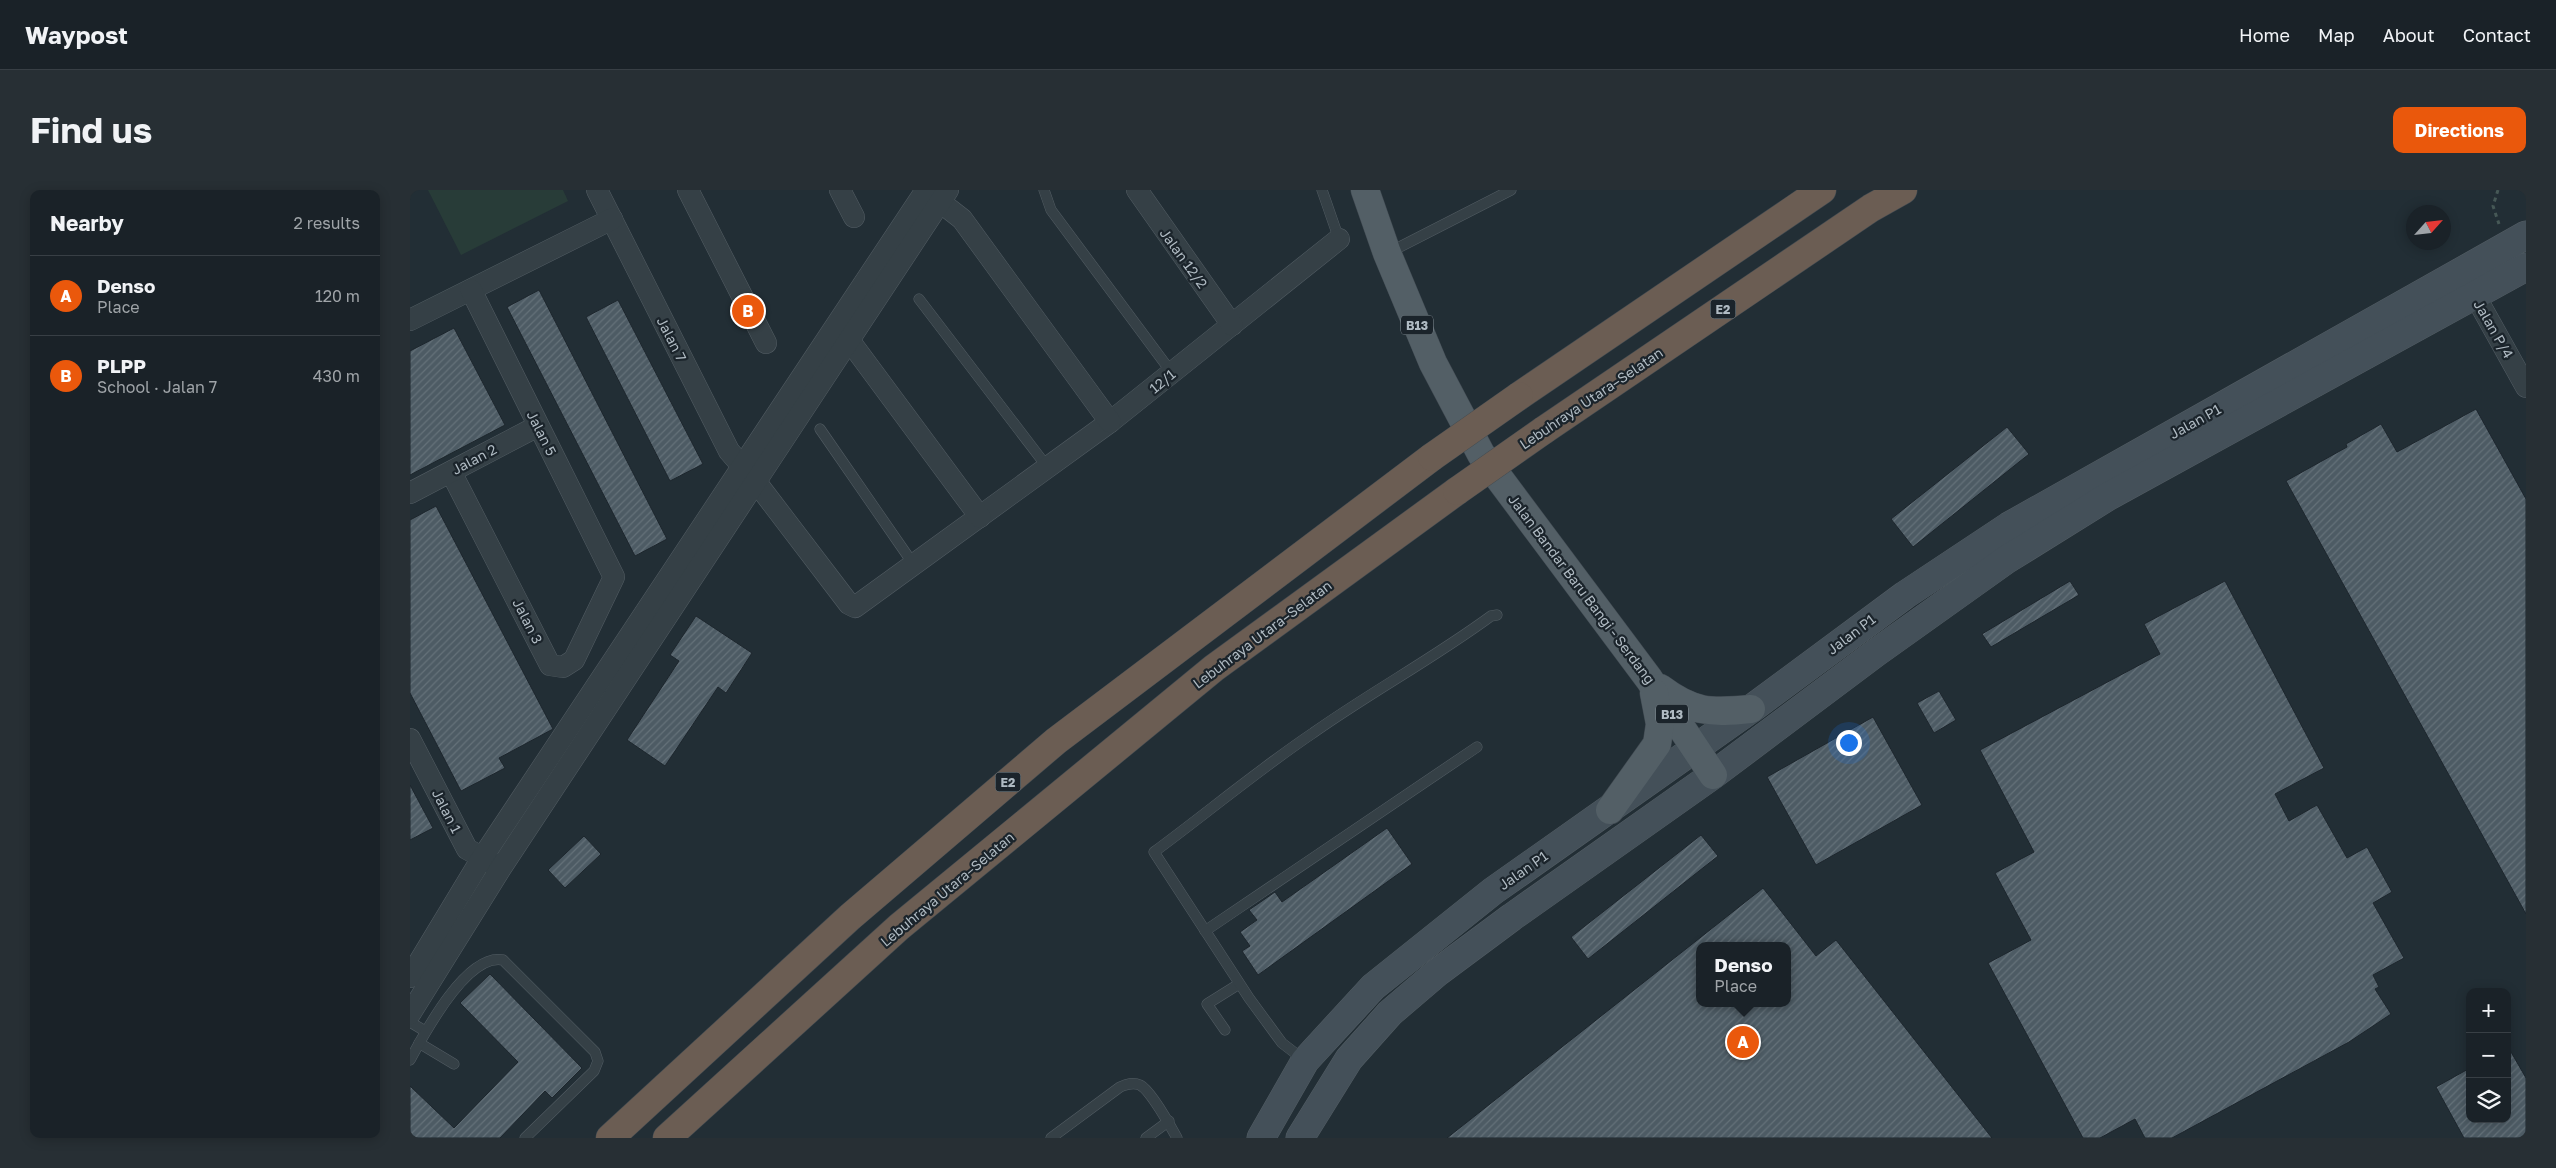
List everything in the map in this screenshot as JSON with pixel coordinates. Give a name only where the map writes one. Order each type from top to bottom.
[{"type":"highway","name":"E2","points":[[610,1138],[850,917],[1056,740],[1432,458],[1822,190]]},
{"type":"highway","name":"Lebuhraya Utara–Selatan","points":[[667,1138],[899,927],[1206,674],[1544,430],[1871,208],[1903,190]]},
{"type":"main road","name":"B13","points":[[1365,190],[1387,253]]},
{"type":"main road","name":"Jalan P1","points":[[1261,1138],[1305,1061],[1373,987],[1503,904],[1713,775],[2009,526],[2518,240]]},
{"type":"main road","name":"Jalan Bandar Baru Bangi - Serdang","points":[[1387,253],[1433,363],[1481,454],[1649,679],[1713,775]]},
{"type":"main road","name":"Jalan P1","points":[[1300,1138],[1349,1059],[1390,1013],[1438,972],[1503,904],[1610,810],[1695,748],[1751,709],[1913,608],[2006,560],[2109,496],[2526,267]]},
{"type":"main road","points":[[1649,679],[1677,701],[1705,711],[1751,709]]},
{"type":"main road","points":[[1610,810],[1654,752],[1657,744],[1660,724],[1649,679]]},
{"type":"street","name":"Jalan 7","points":[[597,190],[729,451],[749,474],[849,604],[855,607],[914,565]]},
{"type":"street","points":[[688,190],[766,343]]},
{"type":"street","points":[[840,190],[854,217]]},
{"type":"street","name":"Jalan 12/2","points":[[1141,192],[1232,324]]},
{"type":"street","points":[[410,1014],[749,474],[849,340],[935,193]]},
{"type":"street","points":[[935,193],[962,219],[1110,422]]},
{"type":"street","points":[[410,977],[482,858],[749,474],[935,193]]},
{"type":"street","points":[[410,320],[612,219]]},
{"type":"street","name":"12/1","points":[[914,565],[1110,422],[1339,239]]},
{"type":"street","name":"Jalan P/4","points":[[2461,272],[2526,387]]},
{"type":"street","name":"Jalan 5","points":[[471,290],[614,577]]},
{"type":"street","points":[[849,340],[980,517]]},
{"type":"street","name":"Jalan 2","points":[[410,493],[538,426]]},
{"type":"street","name":"Jalan 3","points":[[450,472],[550,665],[563,667],[574,660],[614,577]]},
{"type":"street","name":"Jalan 1","points":[[410,739],[467,849],[501,868]]},
{"type":"lane","points":[[1044,190],[1051,210],[1172,373]]},
{"type":"lane","points":[[1322,190],[1339,239]]},
{"type":"lane","points":[[1387,253],[1510,190]]},
{"type":"lane","points":[[919,299],[1048,468]]},
{"type":"lane","points":[[820,429],[914,565]]},
{"type":"lane","points":[[1305,1061],[1282,1043],[1239,984],[1154,852],[1313,732],[1492,616],[1497,615]]},
{"type":"lane","points":[[1205,931],[1477,747]]},
{"type":"lane","points":[[410,1060],[425,1031],[464,978],[482,962],[493,958],[503,960],[595,1052],[598,1061],[594,1072],[526,1138]]},
{"type":"lane","points":[[1225,1030],[1208,1004],[1239,984]]},
{"type":"lane","points":[[410,1022],[425,1031]]},
{"type":"lane","points":[[419,1043],[454,1064]]},
{"type":"lane","points":[[1051,1138],[1120,1087],[1131,1083],[1142,1086],[1169,1121],[1177,1138]]},
{"type":"lane","points":[[1146,1138],[1169,1121]]},
{"type":"path","points":[[2498,190],[2493,206],[2518,240]]},
{"type":"green space","points":[[428,190],[563,190],[568,201],[461,255]]},
{"type":"building","points":[[539,290],[667,539],[635,556],[507,307]]},
{"type":"building","points":[[618,300],[703,464],[670,481],[586,317]]},
{"type":"building","points":[[454,328],[505,425],[410,475],[410,351]]},
{"type":"building","points":[[2476,409],[2526,499],[2526,914],[2286,481],[2347,447],[2346,444],[2381,424],[2397,452]]},
{"type":"building","points":[[2007,427],[2029,454],[1913,547],[1891,519]]},
{"type":"building","points":[[436,506],[553,729],[499,758],[505,768],[461,791],[410,693],[410,520]]},
{"type":"building","points":[[2070,581],[2079,595],[1991,647],[1982,634]]},
{"type":"building","points":[[2225,581],[2324,768],[2275,794],[2289,821],[2317,805],[2347,858],[2367,847],[2392,892],[2373,903],[2404,958],[2373,975],[2379,987],[2375,989],[2391,1014],[2349,1042],[2172,1138],[2145,1138],[2135,1119],[2100,1138],[2083,1138],[1988,963],[2031,940],[1995,873],[2034,852],[1980,750],[2160,654],[2144,624]]},
{"type":"building","points":[[696,616],[752,653],[726,693],[718,687],[665,766],[627,740],[679,661],[670,655]]},
{"type":"building","points":[[1939,691],[1956,720],[1934,733],[1917,703]]},
{"type":"building","points":[[1873,717],[1922,805],[1816,865],[1767,777]]},
{"type":"building","points":[[410,785],[433,828],[410,840]]},
{"type":"building","points":[[1387,828],[1412,864],[1258,975],[1242,951],[1250,946],[1240,932],[1257,920],[1249,910],[1275,892],[1282,902]]},
{"type":"building","points":[[1701,835],[1718,856],[1588,959],[1571,937]]},
{"type":"building","points":[[584,836],[601,854],[565,888],[548,870]]},
{"type":"building","points":[[1763,888],[1816,956],[1836,940],[1992,1138],[1447,1138]]},
{"type":"building","points":[[490,974],[582,1068],[552,1098],[545,1091],[500,1138],[410,1138],[410,1086],[454,1128],[518,1062],[460,1003]]},
{"type":"building","points":[[2511,1052],[2526,1078],[2526,1138],[2464,1138],[2436,1087],[2466,1070],[2466,1123],[2511,1123]]},
{"type":"place","name":"PLPP","points":[[748,311]]},
{"type":"place","name":"Denso","points":[[1743,1042]]}]
